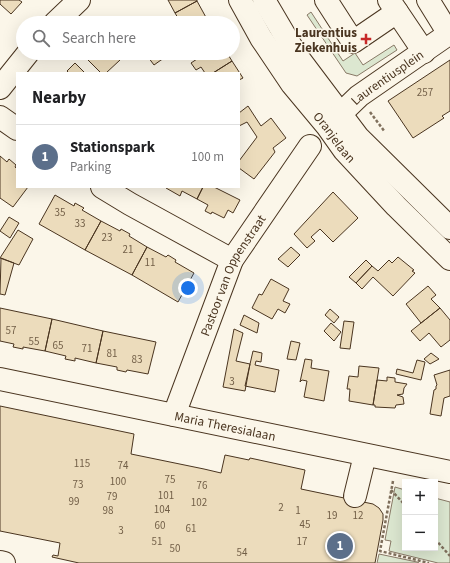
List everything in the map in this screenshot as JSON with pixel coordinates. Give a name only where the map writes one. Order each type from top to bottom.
[{"type":"street","points":[[62,16],[79,0]]},
{"type":"street","name":"Oranjelaan","points":[[240,0],[261,38],[292,84],[334,120],[358,137],[424,204],[450,228]]},
{"type":"street","name":"Oranjelaan","points":[[264,0],[334,120],[358,166],[450,259]]},
{"type":"street","points":[[326,0],[353,42],[393,6],[424,52]]},
{"type":"street","points":[[428,0],[449,34]]},
{"type":"street","name":"Laurentiusplein","points":[[334,120],[359,96],[449,34]]},
{"type":"street","points":[[0,88],[22,60]]},
{"type":"street","points":[[0,117],[16,128]]},
{"type":"street","name":"Pastoor van Oppenstraat","points":[[174,415],[232,260],[310,146]]},
{"type":"street","points":[[104,188],[232,260]]},
{"type":"street","name":"Maria Theresialaan","points":[[0,379],[450,472]]},
{"type":"street","points":[[355,496],[365,455]]},
{"type":"street","points":[[0,562],[4,563]]},
{"type":"path","points":[[396,462],[380,551],[429,563]]},
{"type":"path","points":[[391,490],[402,502]]},
{"type":"path","points":[[438,542],[450,556]]},
{"type":"green space","points":[[311,12],[343,61],[355,53],[363,65],[394,45],[397,50],[357,76],[346,73],[307,15]]},
{"type":"green space","points":[[395,487],[402,489],[402,551],[438,551],[438,499],[450,502],[450,563],[438,563],[389,551],[391,541],[385,540]]},
{"type":"green space","points":[[379,554],[417,562],[419,563],[377,563]]},
{"type":"building","points":[[0,0],[19,0],[22,2],[11,14],[0,4]]},
{"type":"building","points":[[168,0],[197,0],[197,1],[175,13]]},
{"type":"building","points":[[197,1],[205,16],[177,16],[175,13]]},
{"type":"building","points":[[88,60],[120,60],[107,72],[100,72]]},
{"type":"building","points":[[150,60],[161,60],[154,65]]},
{"type":"building","points":[[196,60],[232,61],[215,72],[204,72],[201,67],[196,70],[191,63]]},
{"type":"building","points":[[450,60],[450,111],[442,116],[444,118],[413,138],[388,101]]},
{"type":"building","points":[[232,61],[239,72],[215,72]]},
{"type":"building","points":[[75,63],[84,72],[68,72],[67,71]]},
{"type":"building","points":[[248,106],[261,126],[271,118],[286,138],[273,148],[275,152],[254,179],[240,169],[240,160],[257,137],[247,122],[240,126],[240,112]]},
{"type":"building","points":[[0,156],[7,162],[9,159],[16,165],[16,188],[27,188],[13,207],[0,198]]},
{"type":"building","points":[[166,188],[202,188],[197,199],[182,191],[180,196]]},
{"type":"building","points":[[202,188],[216,188],[240,200],[233,213],[228,210],[224,218],[212,212],[211,214],[205,211],[208,205],[197,199]]},
{"type":"building","points":[[333,192],[358,218],[333,242],[320,229],[311,237],[315,241],[307,248],[294,234]]},
{"type":"building","points":[[55,195],[74,206],[75,203],[84,208],[82,210],[101,221],[85,250],[39,224]]},
{"type":"building","points":[[9,217],[19,223],[10,238],[0,231]]},
{"type":"building","points":[[101,221],[120,231],[121,229],[130,234],[129,236],[147,247],[132,275],[85,250]]},
{"type":"building","points":[[18,230],[33,239],[19,265],[0,258]]},
{"type":"building","points":[[147,247],[166,257],[168,255],[176,260],[175,262],[194,273],[178,302],[132,275]]},
{"type":"building","points":[[291,247],[300,255],[288,267],[278,259]]},
{"type":"building","points":[[398,257],[414,270],[412,271],[415,273],[393,296],[373,277],[362,289],[356,283],[372,266],[378,271],[389,260],[392,263]]},
{"type":"building","points":[[1,258],[14,263],[5,295],[0,294]]},
{"type":"building","points":[[366,260],[372,266],[356,283],[349,277]]},
{"type":"building","points":[[271,279],[289,289],[283,301],[290,304],[285,313],[278,309],[272,319],[252,308],[259,294],[262,295]]},
{"type":"building","points":[[428,286],[436,295],[431,299],[440,308],[421,323],[406,304]]},
{"type":"building","points":[[0,308],[52,319],[45,351],[23,347],[23,349],[13,347],[14,344],[0,341]]},
{"type":"building","points":[[440,308],[450,320],[450,340],[441,347],[429,333],[420,341],[411,331]]},
{"type":"building","points":[[330,309],[339,317],[334,323],[325,315]]},
{"type":"building","points":[[244,315],[259,323],[257,333],[240,325]]},
{"type":"building","points":[[52,319],[103,331],[96,363],[75,358],[75,361],[65,359],[66,356],[45,351]]},
{"type":"building","points":[[344,321],[354,322],[350,349],[340,348]]},
{"type":"building","points":[[331,323],[341,332],[334,341],[324,331]]},
{"type":"building","points":[[234,329],[243,333],[236,361],[250,364],[245,391],[223,387]]},
{"type":"building","points":[[103,331],[156,342],[148,374],[127,370],[126,372],[117,370],[117,367],[96,363]]},
{"type":"building","points":[[291,341],[300,343],[296,360],[287,359]]},
{"type":"building","points":[[253,351],[262,353],[261,362],[256,361],[255,365],[279,370],[275,392],[245,386]]},
{"type":"building","points":[[431,353],[439,359],[430,364],[424,359]]},
{"type":"building","points":[[305,359],[312,360],[311,368],[329,371],[324,401],[304,397],[307,381],[302,380],[300,382]]},
{"type":"building","points":[[417,360],[425,362],[421,380],[396,374],[397,369],[413,373]]},
{"type":"building","points":[[359,366],[379,368],[373,405],[349,401],[350,389],[347,389],[349,376],[358,377]]},
{"type":"building","points":[[450,370],[450,396],[444,398],[441,416],[430,414],[434,390],[436,389],[437,385],[434,375]]},
{"type":"building","points":[[387,377],[395,378],[395,382],[407,384],[404,388],[403,394],[397,395],[403,397],[404,404],[396,405],[395,408],[375,407],[375,405],[373,405],[377,380],[387,381]]},
{"type":"building","points":[[0,406],[134,434],[131,454],[221,473],[225,455],[249,460],[250,458],[305,470],[301,489],[373,504],[379,508],[383,514],[383,520],[375,563],[79,563],[52,557],[53,555],[58,556],[60,543],[0,531]]},
{"type":"place","name":"Laurentius Ziekenhuis","points":[[366,39]]},
{"type":"place","name":"Stationspark","points":[[340,546]]}]
